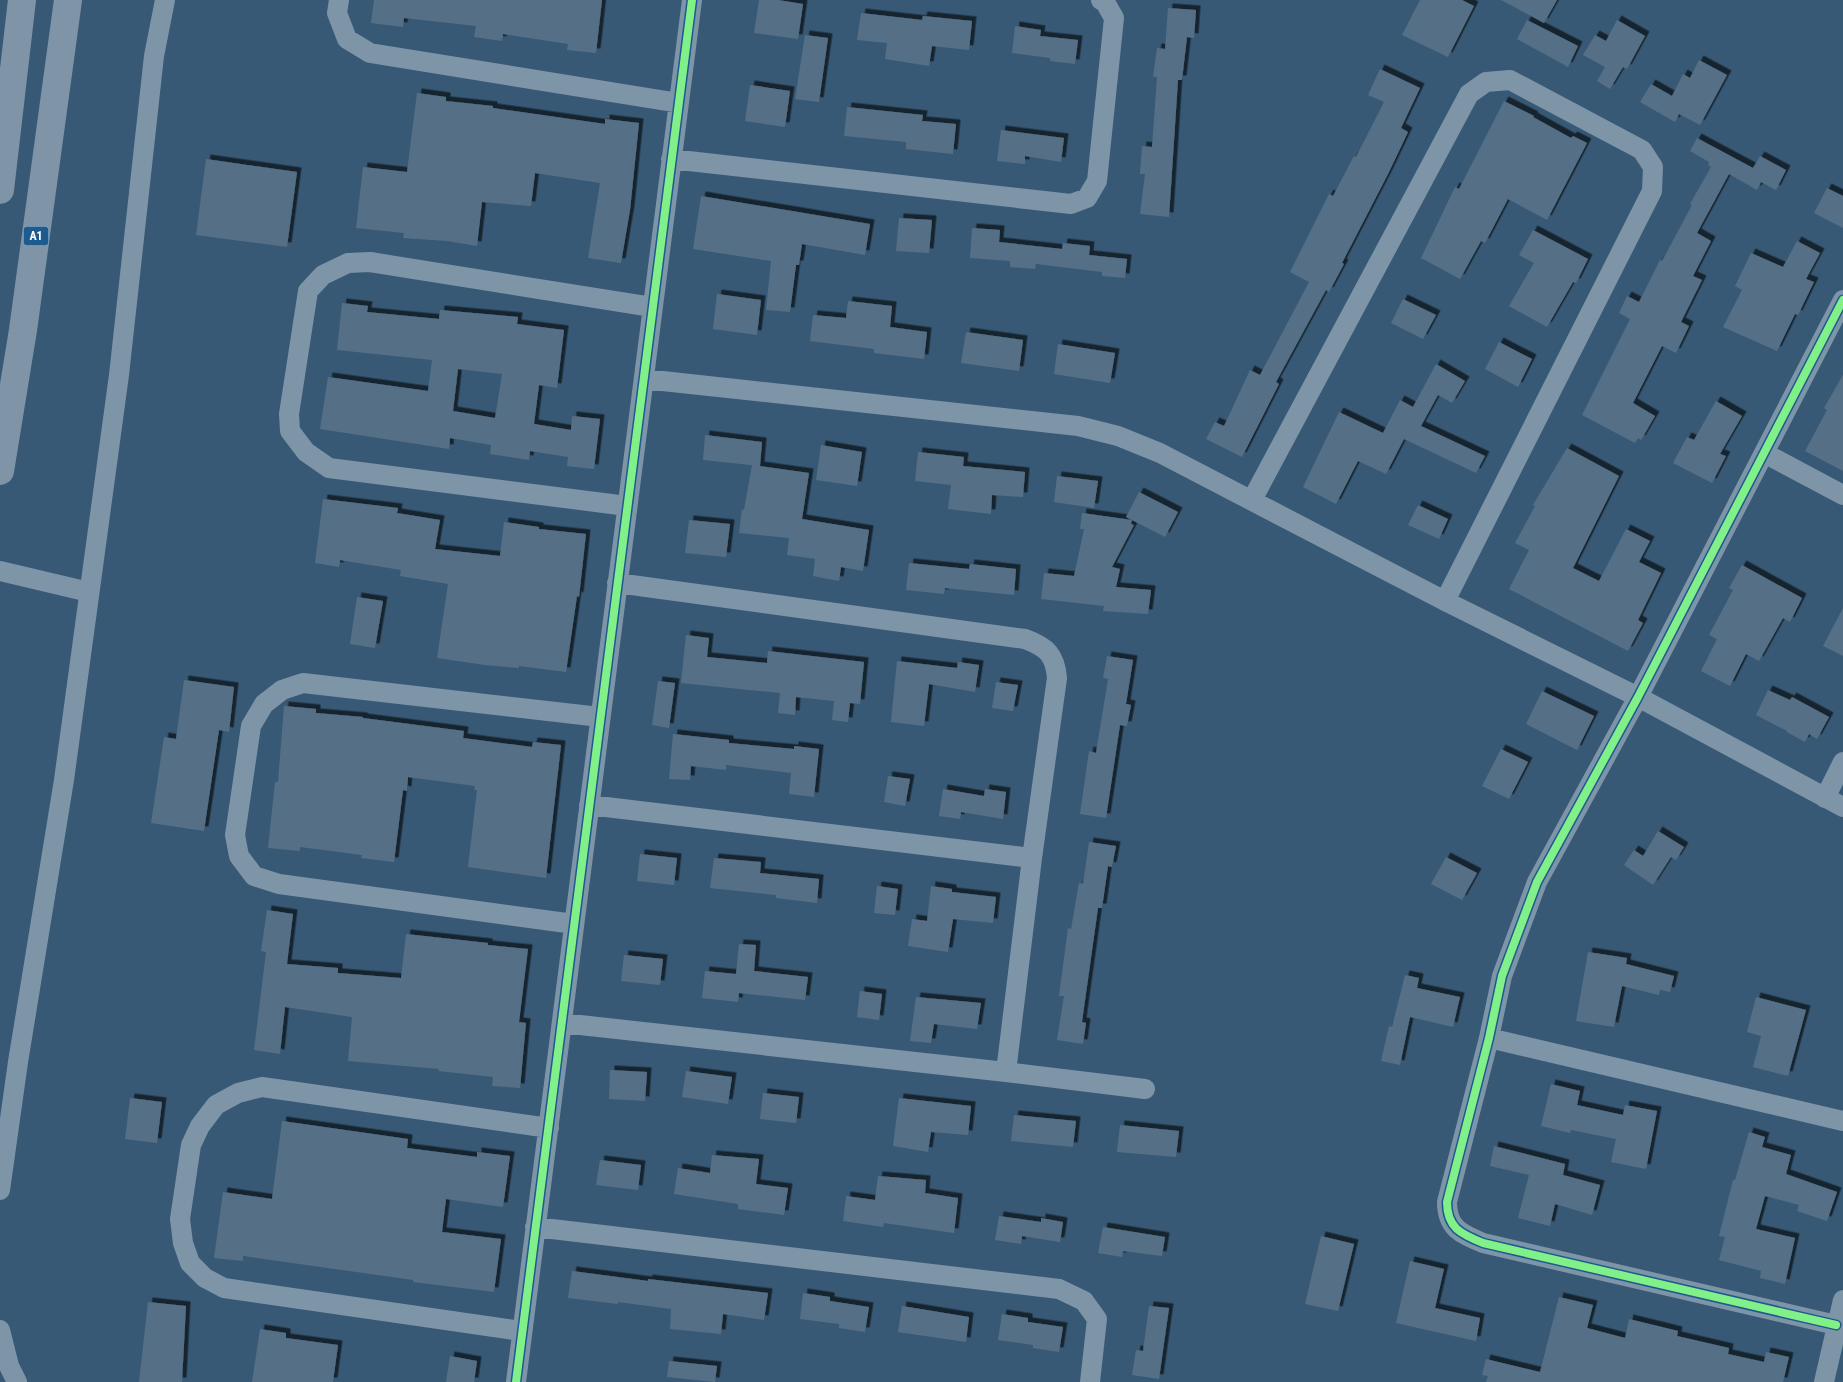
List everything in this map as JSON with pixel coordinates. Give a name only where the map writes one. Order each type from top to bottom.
[{"type":"highway","points":[[0,190],[22,0]]},
{"type":"highway","name":"A1","points":[[0,471],[23,330],[68,0]]},
{"type":"street","points":[[0,1190],[18,1062],[64,780],[119,375],[154,56],[165,0]]},
{"type":"street","points":[[339,0],[337,13],[347,39],[370,53],[679,102]]},
{"type":"street","points":[[516,1382],[616,583],[692,0]]},
{"type":"street","points":[[671,159],[1071,204],[1087,198],[1097,180],[1114,18],[1105,2],[1101,0]]},
{"type":"street","points":[[1252,500],[1469,94],[1486,82],[1510,80],[1642,150],[1653,167],[1652,191],[1446,601]]},
{"type":"street","points":[[627,506],[328,468],[306,452],[290,432],[289,414],[308,291],[324,274],[348,263],[370,262],[652,307]]},
{"type":"street","points":[[1836,1325],[1483,1243],[1466,1236],[1454,1226],[1447,1214],[1447,1202],[1489,1038],[1502,976],[1537,882],[1638,697],[1843,300]]},
{"type":"street","points":[[644,379],[1078,426],[1118,436],[1160,453],[1446,601],[1638,697],[1843,808]]},
{"type":"street","points":[[1764,453],[1843,495]]},
{"type":"street","points":[[0,571],[89,592]]},
{"type":"street","points":[[616,583],[1026,639],[1039,644],[1049,653],[1056,664],[1057,678],[1032,858],[1006,1072]]},
{"type":"street","points":[[574,924],[279,884],[254,876],[239,856],[235,835],[251,726],[264,704],[282,690],[303,683],[600,717]]},
{"type":"street","points":[[1825,798],[1843,762]]},
{"type":"street","points":[[589,805],[1032,858]]},
{"type":"street","points":[[562,1023],[1145,1089]]},
{"type":"street","points":[[1489,1038],[1843,1122]]},
{"type":"street","points":[[521,1332],[224,1288],[205,1278],[190,1264],[183,1243],[180,1219],[191,1144],[200,1126],[216,1105],[238,1093],[262,1087],[549,1128]]},
{"type":"street","points":[[535,1228],[1059,1289],[1084,1301],[1097,1319],[1090,1382]]},
{"type":"street","points":[[1824,1382],[1843,1300]]},
{"type":"street","points":[[0,1330],[8,1366],[17,1382]]},
{"type":"building","points":[[374,0],[602,0],[596,53],[567,50],[568,44],[503,34],[502,41],[474,37],[476,26],[404,18],[403,27],[371,23]]},
{"type":"building","points":[[759,0],[778,0],[803,4],[798,39],[754,33]]},
{"type":"building","points":[[1420,0],[1462,0],[1474,6],[1448,57],[1402,35]]},
{"type":"building","points":[[1501,0],[1557,0],[1544,23]]},
{"type":"building","points":[[1168,8],[1196,10],[1194,38],[1187,37],[1182,80],[1178,80],[1169,217],[1140,214],[1145,174],[1140,174],[1142,146],[1152,147],[1157,77],[1153,77],[1157,48],[1165,49]]},
{"type":"building","points":[[861,13],[922,20],[923,16],[972,21],[969,50],[932,46],[929,66],[885,59],[887,43],[857,40]]},
{"type":"building","points":[[1527,20],[1578,46],[1568,67],[1517,39]]},
{"type":"building","points":[[1617,20],[1645,36],[1627,69],[1623,67],[1610,89],[1597,81],[1605,67],[1583,55],[1595,35],[1606,41]]},
{"type":"building","points":[[1015,26],[1041,30],[1040,36],[1078,40],[1075,64],[1050,61],[1050,58],[1012,53]]},
{"type":"building","points":[[805,35],[828,38],[819,102],[795,99]]},
{"type":"building","points":[[1699,60],[1727,75],[1700,125],[1679,114],[1675,122],[1640,102],[1651,84],[1672,96],[1683,74],[1690,78]]},
{"type":"building","points":[[1380,69],[1420,88],[1401,128],[1408,132],[1342,263],[1344,264],[1329,292],[1326,290],[1276,382],[1279,384],[1242,457],[1206,439],[1215,422],[1224,426],[1250,370],[1260,375],[1309,282],[1290,272],[1329,194],[1333,196],[1354,156],[1356,157],[1384,102],[1368,95]]},
{"type":"building","points":[[750,85],[790,91],[785,127],[745,121]]},
{"type":"building","points":[[417,93],[446,97],[446,101],[493,106],[493,108],[605,124],[605,119],[639,123],[630,210],[621,263],[588,258],[600,183],[535,173],[531,206],[482,202],[477,246],[447,241],[403,238],[404,233],[356,228],[363,167],[407,172]]},
{"type":"building","points":[[1504,101],[1571,138],[1573,136],[1587,143],[1547,220],[1508,199],[1485,243],[1481,241],[1460,279],[1421,258],[1455,187],[1459,189]]},
{"type":"building","points":[[847,107],[923,115],[922,121],[956,124],[953,154],[906,149],[906,142],[844,136]]},
{"type":"building","points":[[1001,130],[1064,138],[1061,162],[1025,156],[1025,164],[997,161]]},
{"type":"building","points":[[1697,138],[1753,168],[1760,156],[1786,170],[1776,190],[1761,182],[1757,190],[1729,174],[1697,233],[1711,241],[1693,276],[1702,280],[1681,322],[1689,326],[1676,353],[1662,346],[1633,403],[1655,416],[1641,440],[1638,438],[1635,443],[1582,415],[1630,319],[1619,313],[1627,296],[1639,302],[1711,167],[1708,165],[1709,162],[1690,151]]},
{"type":"building","points":[[206,159],[297,172],[287,247],[196,235]]},
{"type":"building","points":[[1827,188],[1843,196],[1843,228],[1814,213]]},
{"type":"building","points":[[701,196],[870,224],[865,255],[802,244],[799,265],[796,265],[790,312],[766,310],[771,261],[693,249]]},
{"type":"building","points":[[899,218],[932,220],[929,253],[896,251]]},
{"type":"building","points":[[972,228],[1000,230],[999,242],[1062,249],[1063,243],[1090,246],[1089,255],[1127,259],[1125,278],[1102,276],[1102,272],[1036,264],[1035,269],[1010,267],[1010,261],[970,258]]},
{"type":"building","points":[[1533,230],[1588,259],[1576,283],[1573,282],[1547,327],[1509,306],[1534,263],[1519,255]]},
{"type":"building","points":[[1797,241],[1820,253],[1806,279],[1814,282],[1798,315],[1795,314],[1777,351],[1723,327],[1742,290],[1735,286],[1751,253],[1783,267]]},
{"type":"building","points":[[717,294],[761,300],[757,335],[713,329]]},
{"type":"building","points":[[1403,299],[1436,315],[1423,339],[1391,323]]},
{"type":"building","points":[[848,301],[892,306],[890,327],[927,332],[924,359],[874,353],[874,349],[810,341],[813,315],[846,318]]},
{"type":"building","points":[[342,303],[368,306],[367,312],[439,319],[440,310],[518,317],[517,324],[564,330],[557,388],[539,385],[534,424],[571,430],[572,416],[600,419],[594,469],[567,466],[568,457],[530,451],[529,460],[490,454],[491,445],[450,438],[449,449],[320,429],[328,377],[428,391],[432,360],[337,350]],"holes":[[[458,369],[502,374],[495,418],[453,411]]]},
{"type":"building","points":[[966,332],[1023,340],[1019,371],[961,363]]},
{"type":"building","points":[[1499,342],[1532,359],[1518,387],[1485,369]]},
{"type":"building","points":[[1058,344],[1115,353],[1110,383],[1054,374]]},
{"type":"building","points":[[1436,364],[1465,381],[1452,403],[1438,395],[1421,426],[1485,456],[1476,473],[1404,439],[1386,474],[1358,461],[1336,504],[1303,487],[1339,412],[1383,433],[1400,400],[1413,407]]},
{"type":"building","points":[[1843,375],[1843,471],[1805,451],[1827,410],[1824,408]]},
{"type":"building","points":[[1716,401],[1742,416],[1720,454],[1726,456],[1712,483],[1673,463],[1687,437],[1694,440]]},
{"type":"building","points":[[705,435],[762,442],[760,466],[703,460]]},
{"type":"building","points":[[821,445],[862,452],[857,486],[816,480]]},
{"type":"building","points":[[1567,448],[1619,476],[1573,568],[1599,581],[1626,529],[1650,541],[1639,562],[1661,573],[1638,620],[1643,623],[1628,651],[1509,589],[1529,550],[1515,543],[1535,506],[1533,505]]},
{"type":"building","points":[[918,452],[964,457],[963,466],[1025,472],[1023,497],[992,495],[991,514],[948,509],[951,485],[915,481]]},
{"type":"building","points":[[752,465],[809,473],[802,519],[869,530],[863,571],[841,567],[839,581],[813,576],[815,559],[787,555],[789,538],[739,533],[742,509],[744,510]]},
{"type":"building","points":[[1057,476],[1098,481],[1094,508],[1054,502]]},
{"type":"building","points":[[1139,492],[1178,512],[1165,537],[1126,517]]},
{"type":"building","points":[[323,499],[398,508],[397,513],[440,520],[435,549],[500,556],[504,522],[539,527],[539,529],[586,534],[579,597],[577,596],[566,672],[519,666],[519,668],[485,665],[437,658],[448,584],[400,576],[401,570],[340,560],[339,567],[315,563]]},
{"type":"building","points":[[1418,505],[1448,519],[1439,539],[1408,525]]},
{"type":"building","points":[[1082,513],[1132,520],[1131,524],[1134,525],[1112,567],[1120,569],[1116,587],[1151,590],[1148,614],[1103,611],[1104,606],[1041,599],[1044,573],[1074,576],[1084,529],[1080,529]]},
{"type":"building","points":[[689,520],[730,524],[726,557],[685,553]]},
{"type":"building","points":[[909,563],[969,569],[970,564],[1016,569],[1014,595],[945,588],[944,594],[906,590]]},
{"type":"building","points":[[1742,565],[1802,598],[1790,622],[1783,618],[1759,661],[1746,654],[1730,686],[1701,671],[1717,639],[1709,635],[1733,590],[1729,588]]},
{"type":"building","points":[[357,597],[383,601],[375,648],[350,644]]},
{"type":"building","points":[[1843,608],[1843,656],[1823,646]]},
{"type":"building","points":[[686,635],[709,638],[707,657],[767,663],[768,651],[864,662],[860,704],[850,703],[848,722],[832,720],[834,701],[796,697],[795,715],[778,713],[780,693],[681,683]]},
{"type":"building","points":[[1107,656],[1133,660],[1126,704],[1131,705],[1127,726],[1120,725],[1106,818],[1080,814],[1089,751],[1096,753],[1108,679],[1103,678]]},
{"type":"building","points":[[897,661],[957,668],[958,662],[979,665],[975,692],[929,684],[924,726],[891,722]]},
{"type":"building","points":[[184,680],[234,687],[229,732],[219,730],[204,831],[151,823],[164,737],[176,739]]},
{"type":"building","points":[[658,681],[675,683],[669,728],[652,725]]},
{"type":"building","points":[[996,682],[1018,685],[1013,711],[992,708]]},
{"type":"building","points":[[1768,690],[1790,700],[1792,697],[1829,717],[1817,739],[1809,734],[1805,742],[1756,715]]},
{"type":"building","points":[[1542,691],[1594,716],[1577,750],[1526,724]]},
{"type":"building","points":[[284,706],[316,709],[316,713],[363,717],[464,731],[463,738],[532,747],[533,742],[561,745],[546,878],[468,867],[477,790],[474,790],[475,786],[408,777],[407,791],[403,790],[394,862],[361,858],[362,855],[300,847],[300,851],[268,848],[275,782],[278,782]]},
{"type":"building","points":[[673,734],[729,740],[729,743],[794,749],[794,746],[819,749],[814,797],[789,794],[791,773],[726,765],[726,770],[691,766],[690,780],[669,779]]},
{"type":"building","points":[[1501,749],[1528,762],[1509,799],[1482,786]]},
{"type":"building","points":[[888,776],[910,779],[905,806],[884,802]]},
{"type":"building","points":[[943,789],[984,796],[985,789],[1006,792],[1003,819],[961,812],[960,819],[939,816]]},
{"type":"building","points":[[1658,831],[1684,847],[1676,860],[1671,857],[1653,885],[1624,865],[1634,850],[1643,856]]},
{"type":"building","points":[[1089,842],[1116,846],[1112,867],[1108,866],[1102,908],[1098,908],[1082,1022],[1086,1023],[1083,1044],[1057,1040],[1064,996],[1059,996],[1068,928],[1071,929],[1079,883],[1083,884]]},
{"type":"building","points":[[640,854],[677,858],[674,885],[637,881]]},
{"type":"building","points":[[1446,857],[1477,873],[1462,900],[1431,884]]},
{"type":"building","points":[[714,858],[761,862],[760,873],[819,879],[817,903],[776,898],[776,895],[710,888]]},
{"type":"building","points":[[877,886],[898,889],[895,915],[874,913]]},
{"type":"building","points":[[931,886],[952,889],[952,892],[996,897],[993,923],[953,919],[948,952],[908,946],[912,919],[927,921]]},
{"type":"building","points":[[267,910],[293,914],[287,964],[338,968],[338,973],[401,978],[406,934],[528,949],[519,1022],[526,1023],[520,1088],[492,1086],[493,1077],[438,1071],[439,1069],[348,1061],[352,1017],[285,1007],[280,1054],[254,1050],[266,952],[261,951]]},
{"type":"building","points":[[739,944],[756,945],[754,971],[808,977],[805,1000],[739,993],[738,1002],[702,998],[705,971],[736,974]]},
{"type":"building","points":[[1588,952],[1627,958],[1626,964],[1674,976],[1670,992],[1660,990],[1659,995],[1622,986],[1614,1027],[1576,1021]]},
{"type":"building","points":[[624,955],[663,959],[660,985],[621,981]]},
{"type":"building","points":[[1405,975],[1419,978],[1417,988],[1460,997],[1453,1027],[1410,1017],[1400,1065],[1381,1061],[1389,1026],[1392,1027]]},
{"type":"building","points":[[860,991],[882,994],[879,1020],[857,1017]]},
{"type":"building","points":[[916,997],[981,1003],[977,1029],[934,1024],[931,1043],[910,1041]]},
{"type":"building","points":[[1756,997],[1806,1010],[1788,1076],[1753,1067],[1761,1036],[1747,1032]]},
{"type":"building","points":[[610,1070],[647,1072],[645,1101],[609,1099]]},
{"type":"building","points":[[686,1071],[732,1077],[728,1104],[682,1097]]},
{"type":"building","points":[[1551,1084],[1580,1091],[1577,1105],[1623,1115],[1625,1105],[1657,1111],[1646,1169],[1611,1162],[1616,1139],[1571,1130],[1570,1133],[1541,1126]]},
{"type":"building","points":[[763,1093],[799,1097],[796,1123],[760,1119]]},
{"type":"building","points":[[130,1098],[162,1102],[157,1143],[125,1139]]},
{"type":"building","points":[[899,1098],[971,1106],[968,1135],[931,1132],[928,1152],[893,1146]]},
{"type":"building","points":[[1014,1115],[1076,1121],[1073,1147],[1011,1141]]},
{"type":"building","points":[[282,1121],[408,1139],[407,1148],[477,1157],[477,1152],[510,1156],[503,1207],[446,1199],[442,1232],[501,1239],[494,1292],[413,1282],[413,1280],[243,1256],[243,1261],[214,1258],[223,1192],[272,1199]]},
{"type":"building","points":[[1120,1125],[1179,1131],[1176,1157],[1117,1152]]},
{"type":"building","points":[[1749,1132],[1765,1137],[1762,1147],[1791,1155],[1786,1174],[1837,1192],[1827,1221],[1797,1211],[1799,1205],[1765,1196],[1756,1229],[1795,1238],[1785,1284],[1760,1278],[1761,1271],[1719,1260],[1725,1237],[1719,1236],[1733,1180],[1735,1180]]},
{"type":"building","points":[[1494,1146],[1565,1164],[1563,1175],[1600,1185],[1592,1215],[1555,1204],[1550,1226],[1518,1218],[1529,1175],[1490,1166]]},
{"type":"building","points":[[712,1155],[759,1159],[756,1184],[788,1188],[784,1215],[738,1209],[738,1204],[674,1194],[678,1168],[710,1173]]},
{"type":"building","points":[[600,1160],[641,1165],[638,1190],[596,1185]]},
{"type":"building","points":[[878,1176],[926,1180],[925,1193],[958,1198],[954,1233],[884,1223],[883,1227],[843,1221],[846,1196],[875,1200]]},
{"type":"building","points":[[999,1216],[1041,1222],[1041,1218],[1063,1222],[1060,1242],[1022,1236],[1021,1244],[995,1240]]},
{"type":"building","points":[[1103,1227],[1165,1237],[1162,1256],[1123,1251],[1122,1257],[1098,1253]]},
{"type":"building","points":[[1321,1236],[1354,1244],[1338,1311],[1305,1304]]},
{"type":"building","points":[[1410,1261],[1444,1269],[1435,1308],[1480,1318],[1476,1341],[1396,1323]]},
{"type":"building","points":[[572,1271],[768,1293],[764,1320],[723,1314],[721,1334],[670,1329],[671,1309],[568,1298]]},
{"type":"building","points":[[803,1293],[830,1297],[830,1301],[869,1307],[865,1332],[839,1328],[839,1324],[800,1319]]},
{"type":"building","points":[[1559,1297],[1593,1305],[1587,1328],[1625,1338],[1629,1319],[1678,1331],[1677,1336],[1729,1348],[1728,1354],[1764,1362],[1766,1352],[1789,1357],[1783,1382],[1486,1382],[1488,1376],[1482,1375],[1486,1359],[1540,1372]]},
{"type":"building","points":[[148,1302],[186,1306],[182,1382],[139,1382]]},
{"type":"building","points":[[902,1306],[969,1317],[966,1342],[898,1332]]},
{"type":"building","points":[[1149,1306],[1169,1308],[1159,1379],[1132,1375],[1136,1350],[1143,1351]]},
{"type":"building","points":[[1002,1314],[1028,1318],[1028,1322],[1063,1327],[1059,1352],[1033,1348],[1033,1345],[998,1340]]},
{"type":"building","points":[[260,1329],[286,1333],[286,1338],[338,1345],[333,1382],[252,1382]]},
{"type":"building","points":[[450,1356],[477,1361],[474,1382],[446,1382]]},
{"type":"building","points":[[669,1361],[717,1366],[715,1382],[667,1377]]},
{"type":"cycle path","points":[[516,1382],[692,0]]},
{"type":"cycle path","points":[[1836,1325],[1483,1243],[1457,1229],[1450,1218],[1447,1202],[1489,1038],[1502,976],[1537,882],[1638,697],[1843,300]]}]
